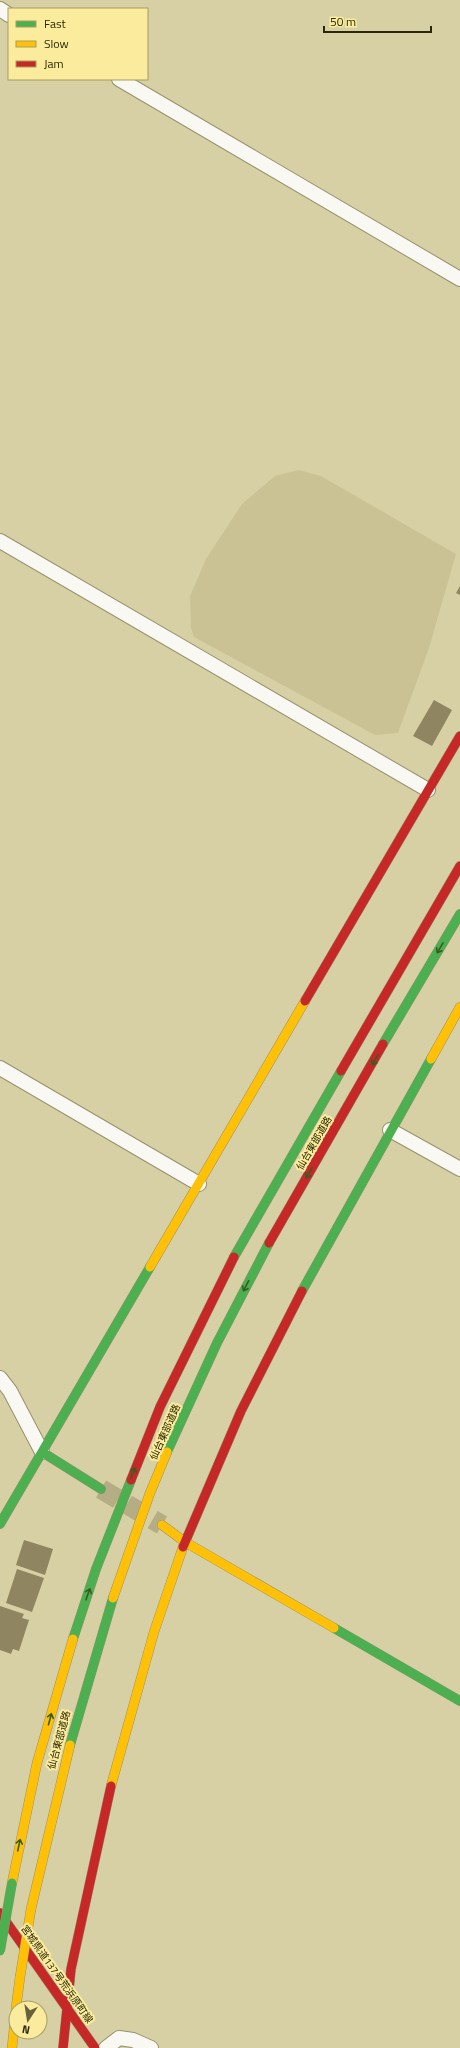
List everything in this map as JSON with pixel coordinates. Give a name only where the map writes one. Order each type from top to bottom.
[{"type":"main road","points":[[0,1524],[460,736]]},
{"type":"main road","name":"仙台東部道路","points":[[0,1951],[12,1883],[38,1763],[64,1667],[96,1569],[160,1407],[227,1270],[460,866]]},
{"type":"main road","name":"仙台東部道路","points":[[17,2000],[31,1909],[62,1770],[87,1678],[120,1576],[154,1485],[202,1374],[248,1282],[308,1174],[460,914]]},
{"type":"main road","points":[[63,2048],[71,1969],[114,1774],[154,1632],[186,1542],[241,1411],[311,1274],[460,1007]]},
{"type":"main road","points":[[42,1452],[101,1489]]},
{"type":"main road","points":[[162,1525],[186,1542],[460,1701]]},
{"type":"main road","name":"宮城県道137号荒浜原町線","points":[[0,1913],[95,2048]]},
{"type":"street","points":[[121,80],[460,279]]},
{"type":"street","points":[[0,540],[428,790]]},
{"type":"street","points":[[0,1068],[199,1184]]},
{"type":"street","points":[[390,1130],[460,1169]]},
{"type":"street","points":[[0,1378],[10,1391],[42,1452]]},
{"type":"street","points":[[106,2048],[119,2038],[133,2040],[151,2048]]},
{"type":"shaded area","points":[[299,470],[321,476],[456,554],[429,648],[398,733],[375,735],[194,637],[191,628],[190,596],[206,559],[242,504],[275,476]]},
{"type":"building","points":[[460,586],[460,595],[456,593]]},
{"type":"building","points":[[434,700],[452,710],[432,746],[413,736]]},
{"type":"building","points":[[24,1540],[53,1549],[45,1575],[16,1565]]},
{"type":"building","points":[[17,1569],[44,1578],[32,1612],[6,1603]]},
{"type":"building","points":[[0,1606],[24,1614],[22,1618],[29,1620],[19,1651],[13,1649],[11,1654],[0,1650]]},
{"type":"tunnel","points":[[101,1489],[162,1525]]},
{"type":"traffic: fast","points":[[383,1044],[460,914]]},
{"type":"traffic: fast","points":[[302,1291],[431,1059]]},
{"type":"traffic: fast","points":[[234,1257],[341,1071]]},
{"type":"traffic: fast","points":[[167,1452],[217,1343],[269,1243]]},
{"type":"traffic: fast","points":[[0,1524],[150,1267]]},
{"type":"traffic: fast","points":[[42,1452],[101,1489]]},
{"type":"traffic: fast","points":[[73,1639],[96,1569],[131,1480]]},
{"type":"traffic: fast","points":[[70,1745],[113,1598]]},
{"type":"traffic: fast","points":[[334,1628],[460,1701]]},
{"type":"traffic: fast","points":[[0,1951],[12,1883]]},
{"type":"traffic: slow","points":[[150,1267],[305,1001]]},
{"type":"traffic: slow","points":[[431,1059],[460,1007]]},
{"type":"traffic: slow","points":[[113,1598],[150,1493],[167,1452]]},
{"type":"traffic: slow","points":[[162,1525],[185,1542],[334,1628]]},
{"type":"traffic: slow","points":[[111,1786],[154,1632],[183,1547]]},
{"type":"traffic: slow","points":[[12,1883],[37,1763],[73,1639]]},
{"type":"traffic: slow","points":[[31,1909],[70,1745]]},
{"type":"traffic: slow","points":[[20,1977],[31,1909]]},
{"type":"traffic: slow","points":[[17,2000],[20,1977]]},
{"type":"traffic: slow","points":[[12,2048],[13,2040]]},
{"type":"traffic: jam","points":[[305,1001],[460,736]]},
{"type":"traffic: jam","points":[[341,1071],[460,866]]},
{"type":"traffic: jam","points":[[269,1243],[383,1044]]},
{"type":"traffic: jam","points":[[131,1480],[160,1407],[234,1257]]},
{"type":"traffic: jam","points":[[183,1547],[241,1411],[302,1291]]},
{"type":"traffic: jam","points":[[63,2048],[71,1969],[111,1786]]},
{"type":"traffic: jam","points":[[0,1913],[95,2048]]}]
